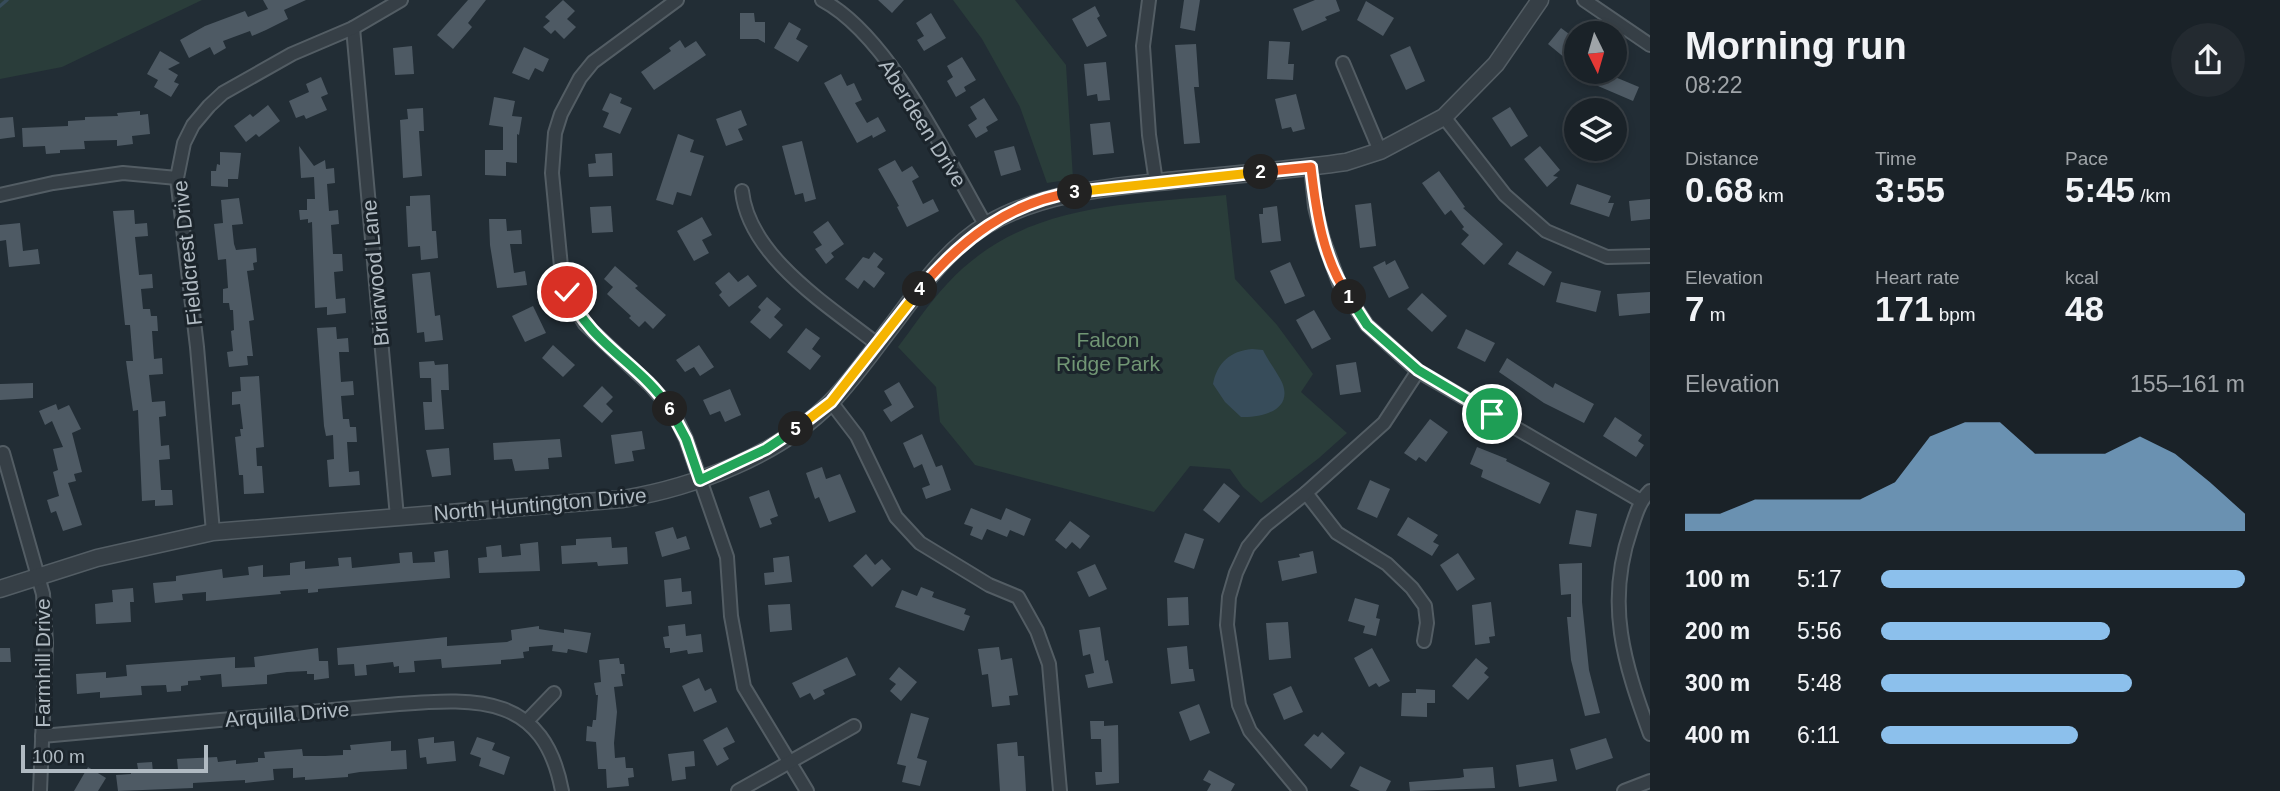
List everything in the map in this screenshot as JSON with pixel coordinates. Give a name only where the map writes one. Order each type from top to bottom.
[{"type":"street","name":"Fieldcrest Drive","points":[[214,532],[197,347],[177,178],[184,144],[193,125],[223,93],[292,54],[354,28],[401,0]]},
{"type":"street","points":[[677,0],[593,62],[580,78],[561,114],[555,132],[552,173],[560,264],[572,303],[594,334],[665,402],[686,439],[727,557],[731,616],[744,687],[807,791]]},
{"type":"street","name":"Aberdeen Drive","points":[[822,0],[858,27],[886,60],[909,94],[986,226]]},
{"type":"street","points":[[1149,0],[1143,46],[1149,135],[1156,182]]},
{"type":"street","name":"North Huntington Drive","points":[[0,589],[97,558],[214,532],[623,499],[661,492],[700,480],[775,444],[831,402],[944,261],[986,226],[1012,211],[1070,193],[1311,167],[1346,162],[1380,151],[1444,117],[1496,64],[1540,0]]},
{"type":"street","points":[[1584,0],[1650,45]]},
{"type":"street","name":"Briarwood Lane","points":[[354,28],[397,517]]},
{"type":"street","points":[[1343,63],[1380,151]]},
{"type":"street","points":[[1444,117],[1504,195],[1546,231],[1574,246],[1607,257],[1650,256]]},
{"type":"street","points":[[1311,167],[1315,207],[1323,239],[1339,283],[1367,325],[1418,370],[1645,496],[1624,550],[1618,601],[1620,639],[1630,678],[1650,734]]},
{"type":"street","points":[[0,195],[53,183],[123,173],[177,178]]},
{"type":"street","points":[[742,191],[747,215],[768,250],[794,279],[877,344]]},
{"type":"street","points":[[1300,791],[1250,731],[1239,705],[1227,625],[1229,597],[1248,547],[1266,524],[1306,493],[1384,423],[1418,370]]},
{"type":"street","points":[[831,402],[857,436],[896,517],[920,543],[989,585],[1018,597],[1037,631],[1049,664],[1060,791]]},
{"type":"street","name":"Farmhill Drive","points":[[3,453],[43,594],[46,643],[40,791]]},
{"type":"street","points":[[1306,493],[1337,533],[1387,564],[1412,588],[1425,606],[1427,623],[1424,641]]},
{"type":"street","points":[[527,721],[554,693]]},
{"type":"street","name":"Arquilla Drive","points":[[42,736],[454,700],[500,707],[527,721],[538,731],[550,752],[562,791]]},
{"type":"street","points":[[738,791],[854,726]]},
{"type":"street","points":[[1624,791],[1650,781]]},
{"type":"green space","points":[[0,0],[202,0],[62,67],[0,79]]},
{"type":"green space","points":[[953,0],[1015,0],[1066,65],[1073,179],[1047,183],[1020,107],[982,39]]},
{"type":"green space","name":"Falcon Ridge Park","points":[[1226,195],[1235,279],[1277,325],[1313,374],[1301,392],[1347,433],[1261,503],[1243,487],[1230,469],[1190,466],[1154,512],[975,465],[940,422],[936,387],[898,347],[947,284],[976,257],[1008,237],[1042,222],[1113,206]]},
{"type":"water","points":[[1263,350],[1282,382],[1283,402],[1264,414],[1241,417],[1225,402],[1213,384],[1221,364],[1226,359],[1237,352]]},
{"type":"building","points":[[263,0],[306,0],[284,10],[288,19],[266,30],[252,36],[250,31],[223,41],[226,48],[214,55],[210,47],[189,58],[180,40],[205,26],[245,11],[248,17],[268,9]]},
{"type":"building","points":[[468,0],[486,0],[468,23],[472,27],[453,49],[437,35]]},
{"type":"building","points":[[563,0],[575,11],[567,19],[576,27],[564,39],[555,30],[551,34],[543,27],[550,21],[545,17]]},
{"type":"building","points":[[878,0],[904,0],[892,13]]},
{"type":"building","points":[[1184,0],[1200,0],[1195,31],[1180,28]]},
{"type":"building","points":[[1315,0],[1336,0],[1340,11],[1302,31],[1293,9]]},
{"type":"building","points":[[1366,1],[1394,18],[1383,36],[1357,20]]},
{"type":"building","points":[[1095,6],[1100,16],[1097,18],[1107,36],[1087,47],[1072,19]]},
{"type":"building","points":[[740,13],[754,13],[755,22],[765,22],[765,43],[758,39],[740,39]]},
{"type":"building","points":[[931,13],[946,38],[924,51],[917,40],[924,36],[916,23]]},
{"type":"building","points":[[789,22],[801,29],[796,39],[808,46],[798,62],[774,48]]},
{"type":"building","points":[[1561,28],[1564,30],[1564,57],[1548,44]]},
{"type":"building","points":[[680,40],[685,48],[696,41],[706,55],[654,90],[641,72],[671,51],[669,48]]},
{"type":"building","points":[[1269,41],[1290,42],[1288,64],[1294,64],[1293,80],[1267,79]]},
{"type":"building","points":[[1196,44],[1199,87],[1194,87],[1200,143],[1184,144],[1175,45]]},
{"type":"building","points":[[412,46],[414,74],[395,75],[393,48]]},
{"type":"building","points":[[1410,46],[1425,81],[1406,90],[1390,55]]},
{"type":"building","points":[[524,47],[549,59],[543,72],[535,68],[529,80],[512,73]]},
{"type":"building","points":[[160,51],[180,63],[168,69],[178,75],[174,82],[179,84],[171,97],[154,87],[158,80],[147,74]]},
{"type":"building","points":[[962,57],[976,80],[964,87],[966,91],[956,97],[947,81],[953,77],[947,66]]},
{"type":"building","points":[[1106,62],[1110,100],[1098,101],[1097,94],[1087,96],[1084,64]]},
{"type":"building","points":[[841,74],[847,86],[854,83],[862,100],[855,103],[867,123],[878,117],[886,131],[857,143],[824,83]]},
{"type":"building","points":[[321,77],[328,94],[321,97],[327,110],[306,119],[304,115],[296,118],[289,101],[309,92],[306,84]]},
{"type":"building","points":[[1628,82],[1639,87],[1633,101],[1593,84]]},
{"type":"building","points":[[610,93],[622,98],[620,103],[632,108],[620,134],[603,127],[609,113],[602,110]]},
{"type":"building","points":[[1296,94],[1305,129],[1293,132],[1291,127],[1282,129],[1275,99]]},
{"type":"building","points":[[494,97],[515,101],[512,116],[522,117],[519,135],[517,134],[517,163],[506,162],[506,176],[485,175],[485,150],[503,150],[503,127],[489,125]]},
{"type":"building","points":[[984,98],[998,120],[986,127],[988,131],[976,138],[968,125],[977,119],[970,107]]},
{"type":"building","points":[[268,105],[280,121],[259,137],[256,134],[246,142],[234,126],[250,114],[253,117]]},
{"type":"building","points":[[1510,107],[1528,136],[1511,147],[1492,118]]},
{"type":"building","points":[[423,108],[424,131],[419,131],[422,176],[403,178],[400,120],[408,119],[407,109]]},
{"type":"building","points":[[741,110],[747,125],[738,129],[743,140],[726,146],[716,119]]},
{"type":"building","points":[[140,111],[140,115],[148,114],[150,134],[132,136],[133,144],[117,146],[117,140],[84,141],[85,149],[60,150],[60,153],[46,154],[45,146],[23,147],[22,128],[68,126],[68,121],[85,120],[85,117],[118,116],[117,113]]},
{"type":"building","points":[[13,117],[15,137],[0,139],[0,118]]},
{"type":"building","points":[[1110,122],[1114,153],[1093,155],[1090,124]]},
{"type":"building","points":[[678,134],[694,140],[690,152],[704,156],[691,196],[677,192],[673,205],[656,200]]},
{"type":"building","points":[[802,141],[816,199],[805,202],[803,193],[795,195],[782,146]]},
{"type":"building","points":[[299,146],[314,166],[325,160],[326,169],[334,168],[335,183],[327,184],[329,211],[338,210],[339,224],[331,225],[333,254],[342,254],[343,271],[334,272],[336,299],[345,298],[346,313],[327,315],[327,307],[315,308],[312,222],[308,223],[308,219],[300,220],[299,210],[307,210],[307,199],[315,199],[314,177],[301,178]]},
{"type":"building","points":[[1014,146],[1021,170],[1001,176],[994,151]]},
{"type":"building","points":[[1540,146],[1560,170],[1553,176],[1558,177],[1547,187],[1524,159]]},
{"type":"building","points":[[220,152],[241,153],[238,179],[228,179],[228,187],[211,186],[211,171],[216,171],[217,164],[220,165]]},
{"type":"building","points":[[612,153],[613,176],[589,177],[588,164],[596,163],[595,154]]},
{"type":"building","points":[[895,160],[902,172],[912,166],[919,177],[912,181],[923,204],[933,199],[939,211],[907,227],[897,207],[899,206],[878,169]]},
{"type":"building","points":[[1439,171],[1465,207],[1463,208],[1503,244],[1484,265],[1461,244],[1469,235],[1462,229],[1464,227],[1451,210],[1445,215],[1422,183]]},
{"type":"building","points":[[1577,184],[1611,196],[1608,203],[1614,203],[1609,217],[1570,204]]},
{"type":"building","points":[[430,195],[432,231],[436,231],[438,258],[421,260],[420,246],[408,247],[406,206],[410,206],[410,196]]},
{"type":"building","points":[[239,198],[243,224],[232,225],[236,250],[256,248],[257,262],[253,263],[254,270],[247,271],[254,320],[249,321],[253,356],[247,356],[248,365],[229,367],[227,352],[233,351],[233,310],[230,310],[229,303],[223,303],[223,289],[228,288],[226,259],[218,260],[214,224],[223,223],[221,200]]},
{"type":"building","points":[[1650,199],[1650,219],[1631,221],[1629,201]]},
{"type":"building","points":[[1371,203],[1376,246],[1360,248],[1355,205]]},
{"type":"building","points":[[611,206],[613,232],[592,233],[590,207]]},
{"type":"building","points":[[1277,206],[1281,241],[1262,243],[1259,214],[1263,214],[1263,208]]},
{"type":"building","points":[[134,210],[135,224],[147,223],[148,236],[135,237],[139,275],[152,274],[153,288],[141,289],[143,309],[150,309],[151,316],[157,316],[158,331],[152,331],[154,359],[162,358],[163,374],[149,375],[152,402],[165,401],[166,416],[159,417],[161,446],[169,445],[170,459],[159,460],[161,490],[172,490],[173,505],[155,506],[155,500],[142,501],[138,410],[133,411],[126,361],[133,361],[130,325],[125,325],[113,211]]},
{"type":"building","points":[[702,217],[712,235],[702,240],[709,253],[694,261],[677,231]]},
{"type":"building","points":[[489,219],[506,219],[507,231],[521,230],[522,244],[510,244],[514,273],[525,271],[527,285],[497,288]]},
{"type":"building","points":[[828,221],[844,244],[831,253],[834,257],[826,264],[815,249],[822,245],[813,232]]},
{"type":"building","points":[[20,223],[23,251],[38,249],[40,264],[9,267],[6,240],[0,241],[0,225]]},
{"type":"building","points":[[1517,251],[1552,272],[1544,286],[1508,264]]},
{"type":"building","points":[[874,252],[883,259],[877,267],[885,273],[874,288],[864,280],[858,289],[845,279],[863,257],[869,259]]},
{"type":"building","points":[[1395,260],[1409,288],[1389,298],[1373,267]]},
{"type":"building","points":[[1290,262],[1305,296],[1285,304],[1270,271]]},
{"type":"building","points":[[615,266],[666,315],[653,329],[645,321],[639,327],[607,294],[613,287],[604,279]]},
{"type":"building","points":[[430,272],[435,316],[440,315],[443,340],[425,342],[424,332],[417,333],[412,274]]},
{"type":"building","points":[[729,272],[738,282],[748,275],[757,286],[729,307],[719,295],[722,292],[715,283]]},
{"type":"building","points":[[1561,282],[1601,291],[1596,312],[1556,302]]},
{"type":"building","points":[[1650,292],[1650,313],[1619,316],[1617,294]]},
{"type":"building","points":[[1422,293],[1447,316],[1432,332],[1407,309]]},
{"type":"building","points":[[767,297],[781,309],[774,317],[783,325],[770,339],[750,322],[761,310],[758,307]]},
{"type":"building","points":[[533,306],[546,333],[525,342],[512,316]]},
{"type":"building","points":[[1314,310],[1331,339],[1312,349],[1296,320]]},
{"type":"building","points":[[336,327],[337,339],[348,338],[349,352],[339,352],[341,382],[353,381],[354,395],[341,396],[343,419],[349,419],[350,427],[356,427],[357,442],[347,442],[349,472],[359,471],[360,485],[329,487],[327,460],[334,459],[333,435],[326,436],[324,426],[317,328]]},
{"type":"building","points":[[806,328],[820,338],[812,349],[821,356],[810,370],[787,352]]},
{"type":"building","points":[[1466,329],[1495,343],[1485,362],[1457,348]]},
{"type":"building","points":[[553,345],[575,365],[563,377],[542,358]]},
{"type":"building","points":[[699,345],[714,367],[700,376],[694,367],[685,372],[676,360]]},
{"type":"building","points":[[1507,358],[1553,388],[1555,383],[1594,404],[1584,423],[1544,403],[1499,372]]},
{"type":"building","points":[[434,361],[435,365],[448,364],[449,390],[441,390],[444,429],[425,430],[423,402],[432,402],[431,378],[420,378],[419,362]]},
{"type":"building","points":[[1356,362],[1361,392],[1340,395],[1336,365]]},
{"type":"building","points":[[259,376],[264,447],[256,448],[257,466],[262,466],[264,493],[244,494],[235,437],[241,436],[240,429],[243,429],[240,404],[232,405],[232,392],[241,391],[240,377]]},
{"type":"building","points":[[899,382],[914,407],[891,422],[883,410],[892,405],[884,391]]},
{"type":"building","points":[[33,383],[33,398],[0,400],[0,384]]},
{"type":"building","points":[[602,386],[613,397],[606,404],[613,411],[602,423],[583,406]]},
{"type":"building","points":[[730,389],[741,415],[725,422],[720,411],[710,415],[703,400]]},
{"type":"building","points":[[56,404],[58,410],[69,405],[81,429],[72,433],[82,472],[74,474],[76,481],[68,483],[82,525],[63,531],[56,511],[51,513],[47,500],[59,496],[53,472],[58,470],[53,449],[63,447],[52,421],[45,425],[39,411]]},
{"type":"building","points":[[1615,417],[1642,435],[1638,441],[1644,445],[1636,457],[1603,436]]},
{"type":"building","points":[[1430,419],[1448,432],[1426,462],[1419,457],[1416,461],[1404,453]]},
{"type":"building","points":[[642,431],[645,449],[632,451],[634,461],[615,464],[611,435]]},
{"type":"building","points":[[922,434],[936,467],[942,465],[951,490],[926,499],[922,488],[930,485],[922,464],[914,468],[903,443]]},
{"type":"building","points":[[560,439],[562,457],[548,458],[549,469],[515,471],[512,459],[494,460],[493,443]]},
{"type":"building","points":[[1477,447],[1507,459],[1506,461],[1550,483],[1540,504],[1481,477],[1483,470],[1470,464]]},
{"type":"building","points":[[449,448],[451,475],[432,477],[426,450]]},
{"type":"building","points":[[822,467],[826,479],[840,474],[856,512],[829,522],[819,497],[815,499],[806,473]]},
{"type":"building","points":[[1370,480],[1390,489],[1377,518],[1357,509]]},
{"type":"building","points":[[1224,483],[1240,496],[1219,523],[1203,510]]},
{"type":"building","points":[[769,490],[778,516],[770,519],[772,524],[760,528],[749,497]]},
{"type":"building","points":[[971,508],[1001,520],[1006,508],[1031,519],[1024,536],[1010,530],[1007,537],[987,529],[982,540],[970,535],[973,527],[964,524]]},
{"type":"building","points":[[1576,510],[1597,514],[1591,547],[1569,544]]},
{"type":"building","points":[[1408,517],[1438,535],[1433,542],[1439,545],[1432,556],[1397,535]]},
{"type":"building","points":[[1070,521],[1090,536],[1080,549],[1072,542],[1066,549],[1055,540]]},
{"type":"building","points":[[673,527],[677,539],[686,536],[690,549],[662,557],[655,532]]},
{"type":"building","points":[[1185,533],[1204,539],[1194,569],[1174,562]]},
{"type":"building","points":[[611,537],[612,548],[627,547],[628,564],[562,564],[561,546],[576,545],[576,539]]},
{"type":"building","points":[[538,542],[540,571],[479,573],[478,558],[487,557],[486,547],[501,545],[502,557],[521,555],[520,544]]},
{"type":"building","points":[[448,550],[450,578],[318,589],[318,592],[308,593],[308,589],[280,591],[281,594],[206,601],[206,592],[182,594],[183,600],[155,603],[153,583],[176,581],[176,576],[222,569],[223,578],[249,575],[248,567],[263,565],[263,577],[290,575],[290,563],[305,561],[305,569],[339,566],[338,558],[351,557],[352,568],[400,563],[399,553],[412,552],[413,563],[435,562],[434,552]]},
{"type":"building","points":[[1313,551],[1317,573],[1282,581],[1278,561],[1300,557],[1299,554]]},
{"type":"building","points":[[1458,553],[1475,579],[1457,591],[1440,565]]},
{"type":"building","points":[[866,554],[875,565],[882,559],[891,569],[872,587],[853,566]]},
{"type":"building","points":[[789,556],[792,582],[765,585],[764,573],[774,572],[773,558]]},
{"type":"building","points":[[1582,563],[1582,602],[1589,670],[1600,713],[1585,716],[1571,660],[1567,617],[1571,617],[1571,594],[1561,595],[1559,564]]},
{"type":"building","points":[[1095,564],[1107,589],[1089,597],[1077,572]]},
{"type":"building","points":[[681,578],[682,592],[691,591],[692,604],[666,607],[664,580]]},
{"type":"building","points":[[921,587],[934,592],[932,597],[966,609],[964,614],[970,616],[964,631],[895,607],[902,590],[917,596]]},
{"type":"building","points":[[133,588],[134,602],[130,602],[131,622],[96,624],[95,604],[113,602],[112,590]]},
{"type":"building","points":[[1188,597],[1189,625],[1168,626],[1167,598]]},
{"type":"building","points":[[1355,598],[1379,605],[1376,618],[1380,619],[1376,636],[1363,633],[1365,626],[1348,621]]},
{"type":"building","points":[[1491,602],[1495,636],[1489,637],[1490,643],[1475,645],[1472,605]]},
{"type":"building","points":[[790,604],[792,630],[770,632],[768,605]]},
{"type":"building","points":[[1288,622],[1291,658],[1269,660],[1266,623]]},
{"type":"building","points":[[685,624],[686,636],[701,634],[703,652],[688,654],[687,650],[670,653],[670,648],[665,648],[663,637],[669,636],[668,626]]},
{"type":"building","points":[[539,626],[539,629],[564,633],[564,629],[591,633],[587,653],[568,649],[567,653],[552,651],[553,645],[529,647],[529,651],[523,652],[524,658],[501,660],[501,664],[442,668],[441,659],[414,661],[415,672],[399,673],[399,666],[394,667],[393,662],[366,665],[367,675],[355,676],[354,664],[338,665],[337,648],[447,637],[447,646],[507,642],[512,640],[511,630]]},
{"type":"building","points":[[1100,627],[1105,661],[1108,660],[1113,683],[1088,688],[1085,675],[1094,673],[1090,654],[1083,656],[1079,630]]},
{"type":"building","points":[[1187,646],[1189,669],[1193,669],[1195,681],[1171,684],[1167,648]]},
{"type":"building","points":[[999,647],[1001,660],[1012,658],[1018,695],[1009,696],[1010,705],[992,707],[988,674],[982,675],[978,649]]},
{"type":"building","points":[[0,648],[10,648],[11,662],[0,662]]},
{"type":"building","points":[[318,648],[319,661],[328,661],[329,678],[314,680],[314,674],[307,674],[307,671],[287,672],[267,675],[267,684],[222,687],[221,674],[200,676],[201,680],[188,681],[188,685],[181,686],[181,691],[167,692],[166,685],[141,686],[142,695],[100,698],[100,692],[77,694],[76,674],[106,672],[106,678],[127,676],[126,665],[235,657],[235,668],[255,667],[254,657]]},
{"type":"building","points":[[1372,648],[1390,681],[1379,687],[1376,683],[1369,687],[1354,658]]},
{"type":"building","points":[[847,657],[856,675],[823,690],[825,694],[814,700],[810,693],[800,698],[792,683]]},
{"type":"building","points":[[619,658],[620,664],[624,664],[625,674],[621,674],[623,686],[614,687],[617,712],[615,758],[625,757],[626,768],[633,768],[634,777],[628,778],[629,786],[607,788],[606,769],[598,769],[596,742],[586,741],[587,726],[592,727],[593,720],[596,720],[598,695],[594,683],[601,682],[599,660]]},
{"type":"building","points":[[1476,658],[1488,668],[1484,673],[1489,677],[1468,700],[1452,686]]},
{"type":"building","points":[[899,667],[917,682],[901,701],[890,691],[896,684],[889,679]]},
{"type":"building","points":[[699,678],[705,691],[711,688],[717,702],[694,712],[682,686]]},
{"type":"building","points":[[1291,686],[1303,712],[1284,720],[1273,694]]},
{"type":"building","points":[[1416,689],[1435,690],[1435,703],[1427,703],[1427,717],[1401,716],[1402,693],[1416,693]]},
{"type":"building","points":[[1199,704],[1210,733],[1190,741],[1179,712]]},
{"type":"building","points":[[911,713],[929,718],[917,758],[927,761],[920,786],[902,782],[906,766],[897,764]]},
{"type":"building","points":[[1090,721],[1104,721],[1104,726],[1118,725],[1119,783],[1096,785],[1095,772],[1102,772],[1101,739],[1091,739]]},
{"type":"building","points":[[727,727],[735,742],[723,748],[729,759],[717,766],[703,740]]},
{"type":"building","points":[[1322,732],[1345,753],[1331,769],[1304,745],[1314,734],[1318,737]]},
{"type":"building","points":[[434,737],[434,743],[454,741],[456,761],[427,764],[426,757],[420,758],[418,739]]},
{"type":"building","points":[[477,737],[495,743],[492,750],[510,757],[504,775],[479,766],[481,758],[470,754]]},
{"type":"building","points":[[1606,738],[1613,758],[1576,770],[1570,749]]},
{"type":"building","points":[[391,741],[391,751],[406,750],[407,769],[305,780],[305,777],[293,778],[293,768],[273,769],[274,780],[193,783],[193,788],[118,791],[116,775],[131,774],[131,769],[138,769],[137,763],[152,762],[153,772],[178,770],[177,759],[217,757],[218,762],[236,760],[236,764],[258,762],[258,758],[265,758],[264,752],[302,749],[303,756],[343,755],[343,750],[351,750],[350,745]]},
{"type":"building","points":[[1017,742],[1018,756],[1024,756],[1026,791],[1000,791],[997,744]]},
{"type":"building","points":[[694,751],[695,766],[685,767],[686,779],[672,781],[668,754]]},
{"type":"building","points":[[1553,759],[1557,781],[1519,787],[1516,765]]},
{"type":"building","points":[[1360,766],[1391,781],[1386,791],[1360,791],[1350,786]]},
{"type":"building","points":[[88,767],[106,778],[98,791],[74,791]]},
{"type":"building","points":[[1493,767],[1495,788],[1410,791],[1409,782],[1459,778],[1464,777],[1463,769]]},
{"type":"building","points":[[1209,770],[1235,784],[1231,791],[1207,791],[1211,784],[1203,780]]},
{"type":"waterway","points":[[0,6],[7,0]]},
{"type":"route","points":[[567,292],[585,324],[665,402],[686,439],[700,480],[740,463],[783,439],[831,402],[944,261],[986,226],[1012,211],[1070,193],[1311,167],[1315,207],[1323,239],[1339,283],[1367,325],[1418,370],[1492,414]]}]
